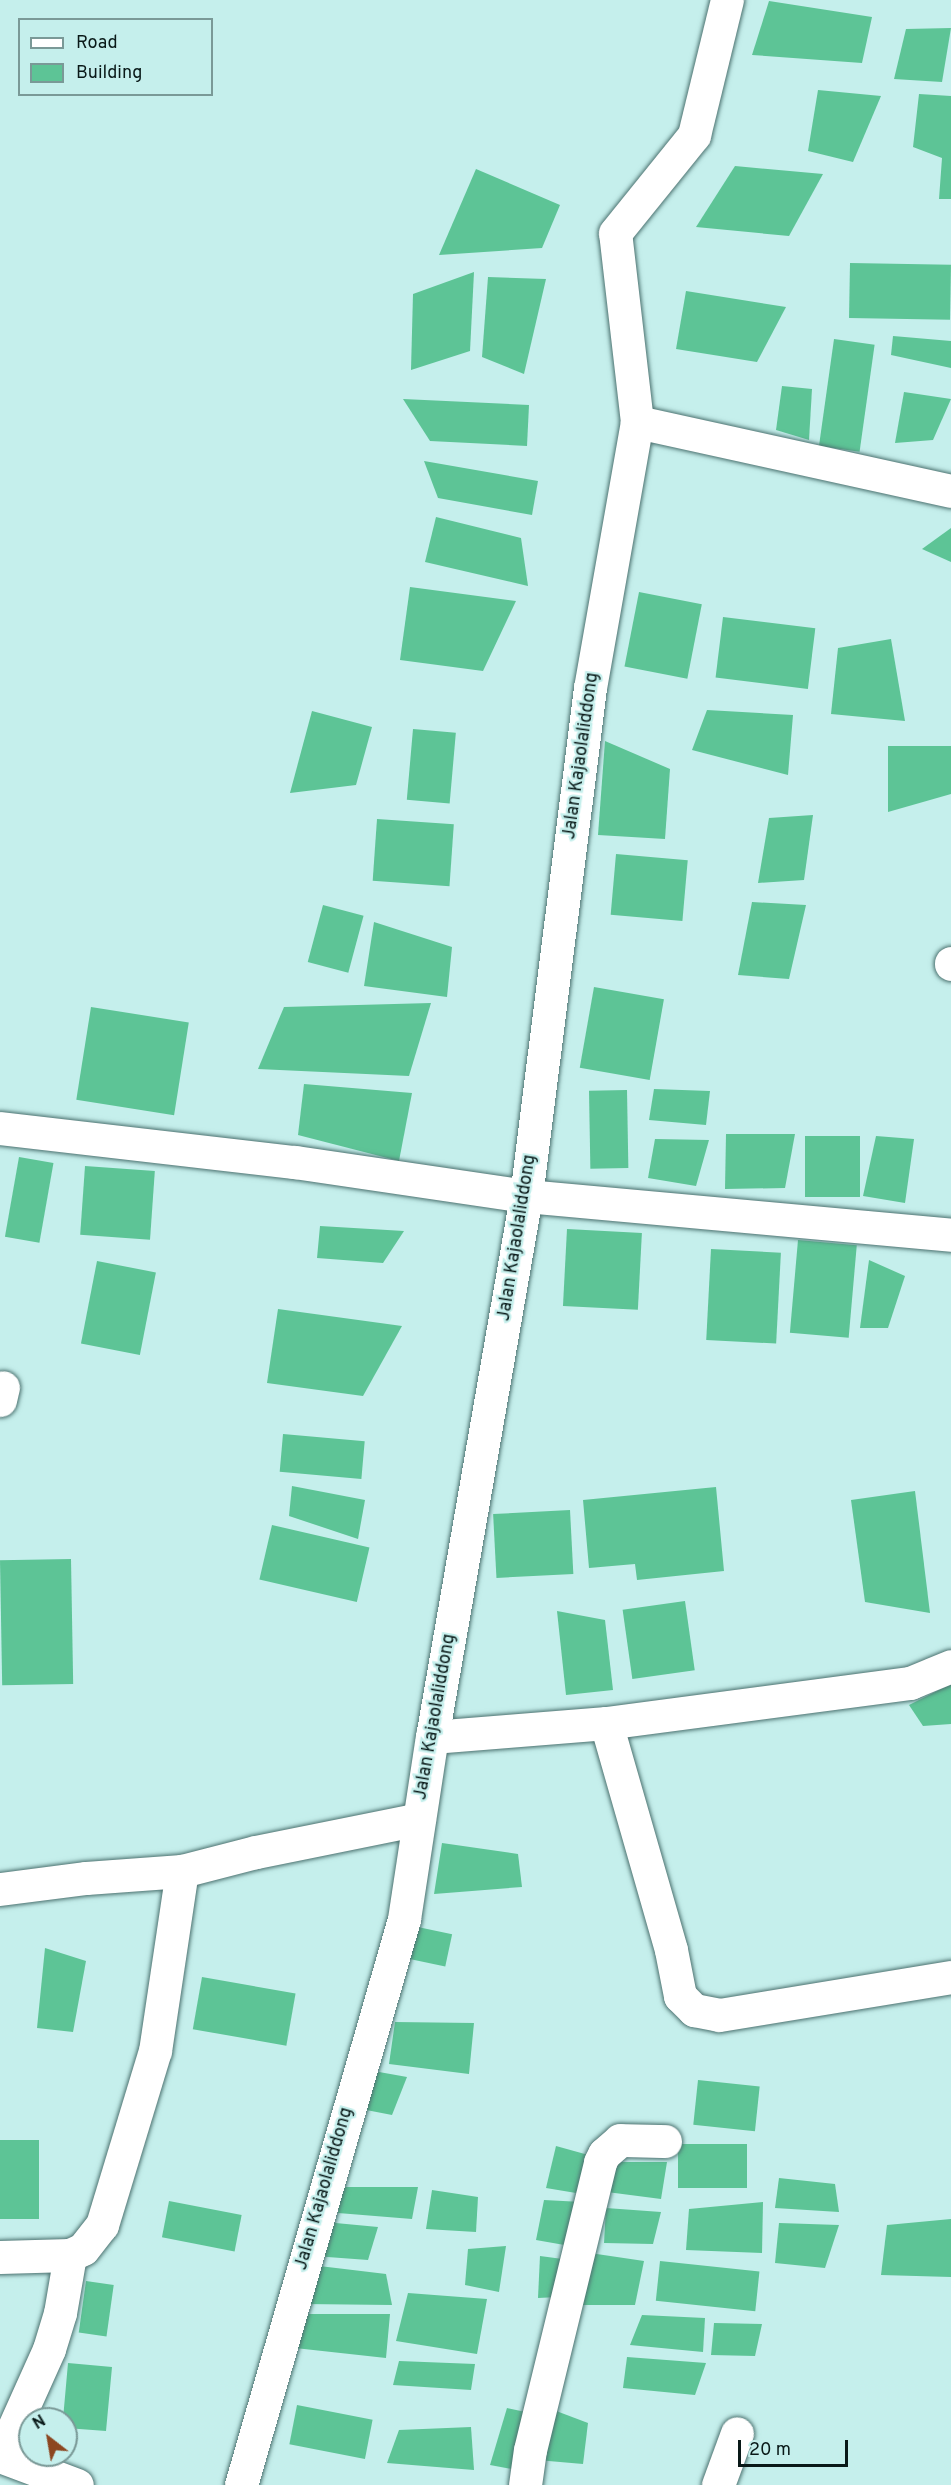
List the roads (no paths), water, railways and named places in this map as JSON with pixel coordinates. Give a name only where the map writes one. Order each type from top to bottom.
[{"type":"street","name":"Jalan Kajaolaliddong","points":[[241,2485],[404,1918],[432,1737],[526,1196],[590,688],[637,422],[615,233],[694,135],[727,0]]},
{"type":"street","points":[[637,422],[951,491]]},
{"type":"street","points":[[0,1128],[295,1162],[526,1196],[951,1235]]},
{"type":"street","points":[[432,1737],[606,1723],[910,1683],[951,1666]]},
{"type":"street","points":[[606,1723],[671,1950],[680,1996],[694,2010],[719,2015],[951,1977]]},
{"type":"street","points":[[0,1889],[86,1878],[183,1871],[256,1852],[419,1819]]},
{"type":"street","points":[[0,2258],[70,2255],[83,2249],[102,2224],[155,2050],[183,1871]]},
{"type":"street","points":[[525,2485],[530,2450],[600,2162],[604,2154],[620,2140],[630,2138],[665,2141]]},
{"type":"street","points":[[70,2255],[60,2313],[49,2349],[0,2456],[27,2477],[77,2485]]},
{"type":"street","points":[[718,2485],[737,2433]]}]
